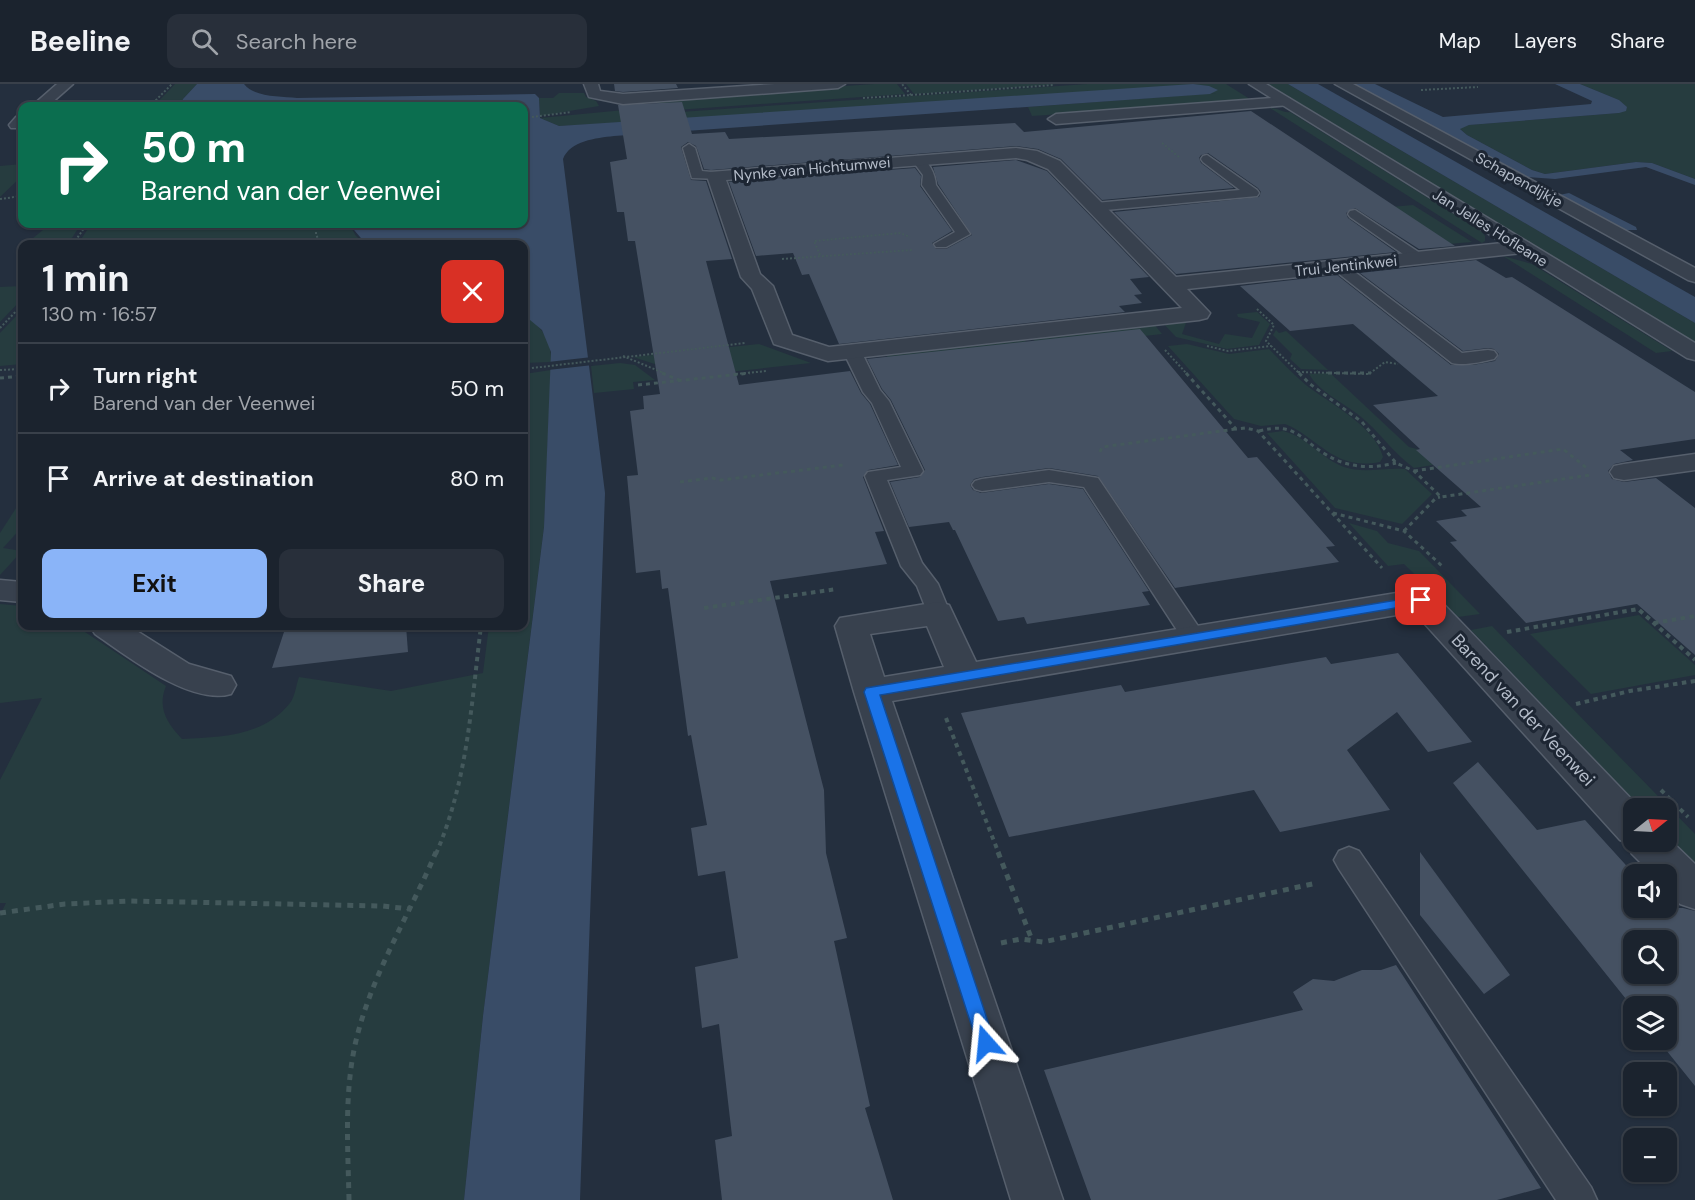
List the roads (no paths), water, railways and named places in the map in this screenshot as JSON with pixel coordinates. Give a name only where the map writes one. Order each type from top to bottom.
[{"type":"street","points":[[44,102],[66,84]]},
{"type":"street","points":[[591,84],[594,94],[623,99],[838,84]]},
{"type":"street","name":"Jan Jelles Hofleane","points":[[1257,84],[1695,353]]},
{"type":"street","name":"Schapendijkje","points":[[1342,84],[1695,276]]},
{"type":"street","points":[[1056,119],[1286,102]]},
{"type":"street","name":"Nynke van Hichtumwei","points":[[1001,154],[1031,155],[1054,165],[1199,313],[828,354],[782,339],[762,286],[752,277],[716,176],[1001,154]]},
{"type":"street","name":"Trui Jentinkwei","points":[[1171,284],[1522,247]]},
{"type":"street","points":[[1623,472],[1695,462]]},
{"type":"street","points":[[0,590],[18,592]]},
{"type":"street","name":"Barend van der Veenwei","points":[[1194,638],[1421,600],[1623,816]]},
{"type":"street","points":[[949,679],[938,613],[850,626],[1037,1200]]},
{"type":"street","points":[[112,630],[178,674],[219,685]]},
{"type":"street","points":[[871,692],[1194,638]]},
{"type":"street","points":[[1656,852],[1695,891]]},
{"type":"lane","points":[[689,148],[697,175],[716,176]]},
{"type":"lane","points":[[1095,207],[1252,193],[1207,159]]},
{"type":"lane","points":[[918,160],[929,175],[929,185],[963,234],[941,244]]},
{"type":"lane","points":[[1355,214],[1418,258]]},
{"type":"lane","points":[[1338,266],[1458,359],[1488,355]]},
{"type":"lane","points":[[852,351],[872,392],[880,401],[913,471],[875,476],[912,566],[927,584],[938,613]]},
{"type":"lane","points":[[982,485],[1049,476],[1091,482],[1194,638]]},
{"type":"lane","points":[[1349,860],[1578,1200]]},
{"type":"water","points":[[197,84],[244,84],[261,94],[297,98],[535,94],[539,98],[540,118],[559,126],[1193,84],[1218,90],[1210,94],[614,136],[584,141],[566,153],[563,159],[605,493],[580,1200],[464,1200],[483,1016],[544,527],[551,352],[542,330],[528,318],[528,240],[363,240],[352,228],[528,228],[528,102],[182,102]]},
{"type":"water","points":[[1288,84],[1318,84],[1695,297],[1695,323]]},
{"type":"water","points":[[1351,84],[1375,84],[1443,117],[1591,104],[1592,101],[1555,84],[1580,84],[1619,100],[1627,107],[1626,111],[1469,125],[1460,129],[1532,170],[1545,174],[1636,162],[1652,163],[1695,179],[1695,185],[1646,167],[1555,179],[1527,177]]},
{"type":"water","points":[[1569,193],[1636,227],[1637,230],[1624,230],[1559,195]]}]
